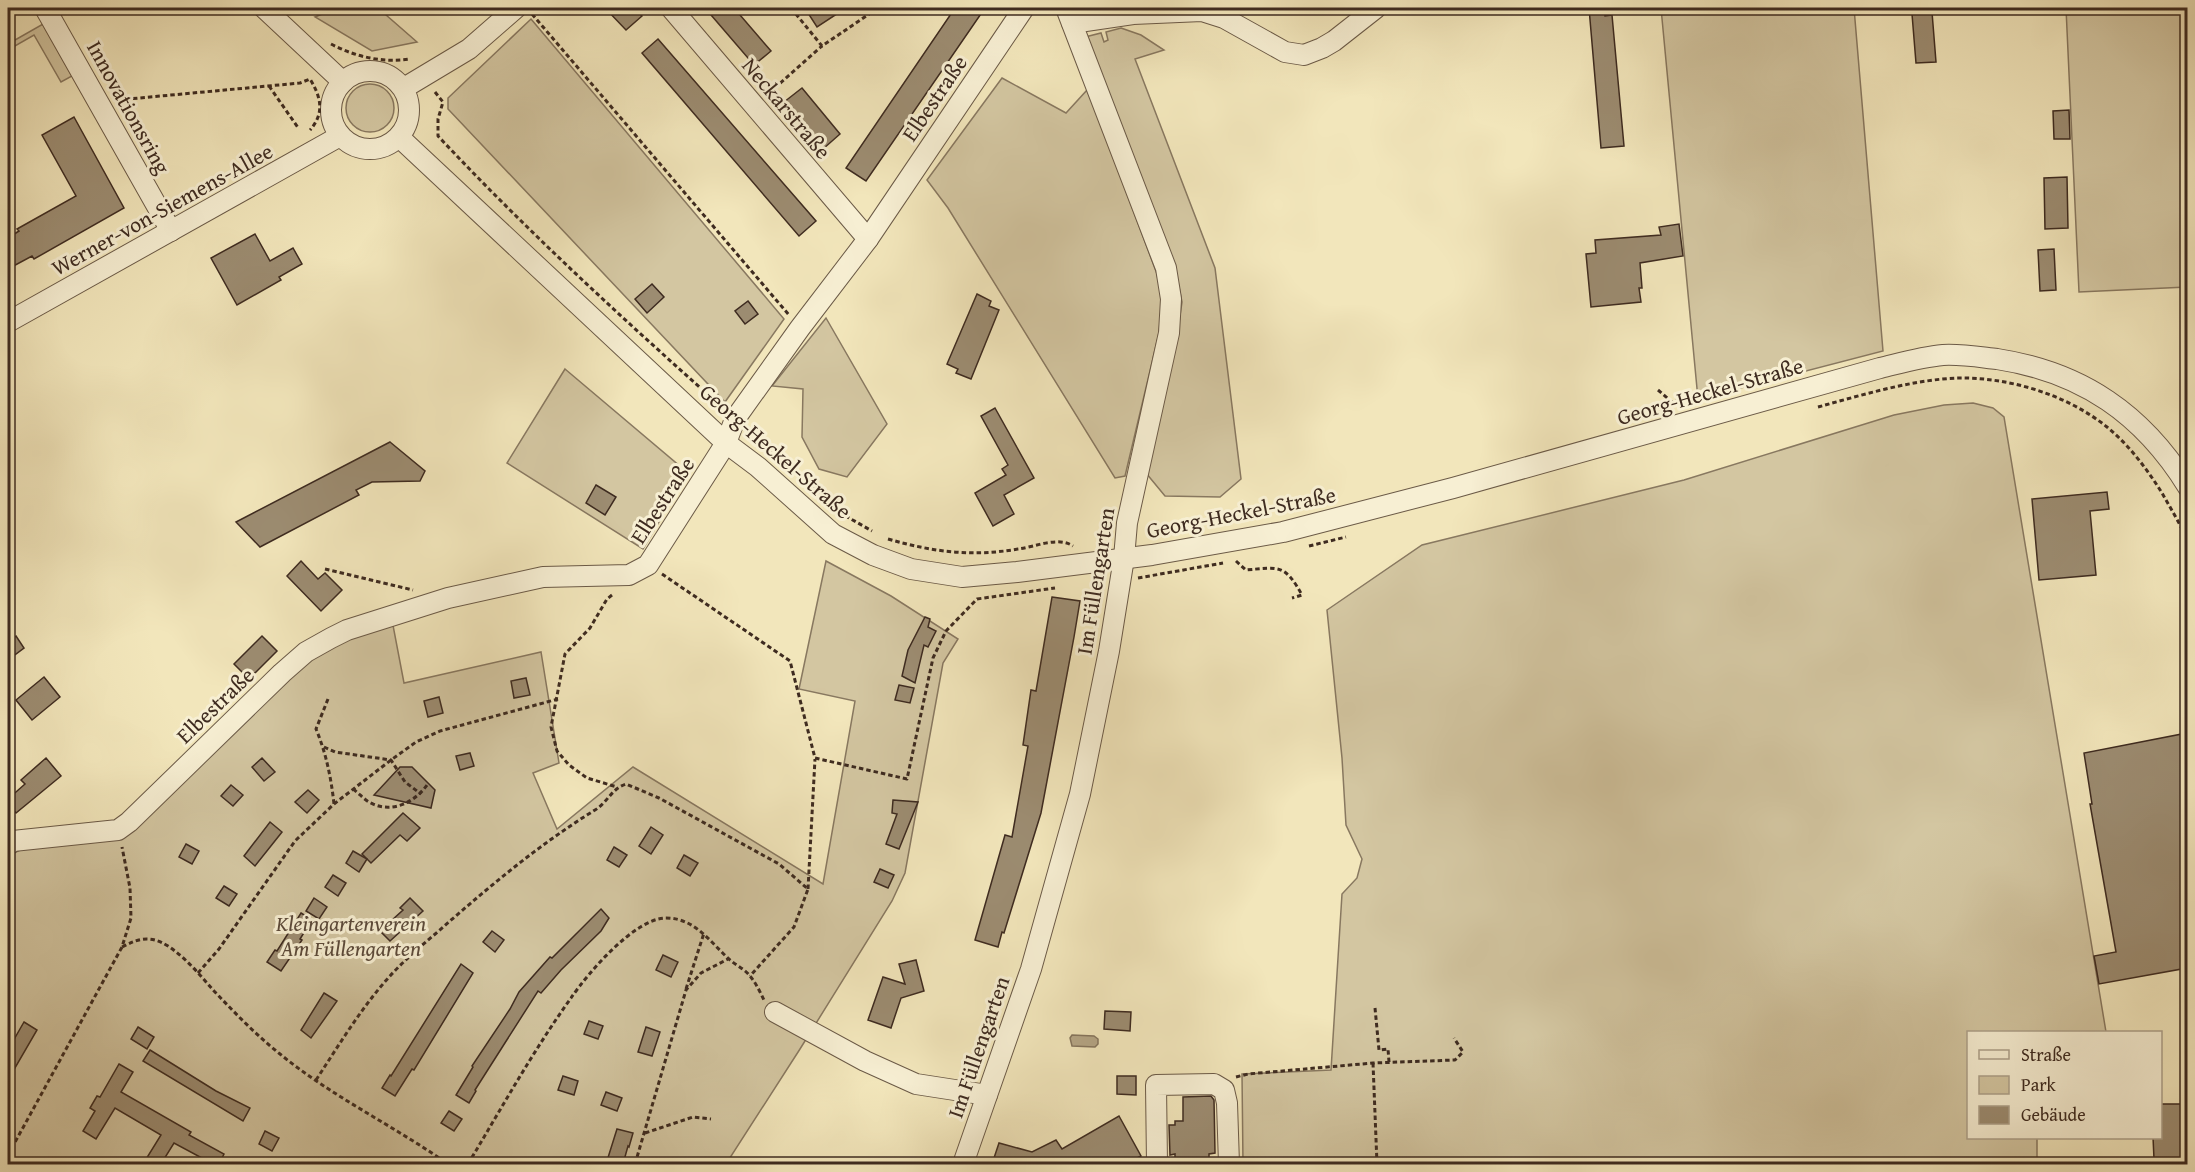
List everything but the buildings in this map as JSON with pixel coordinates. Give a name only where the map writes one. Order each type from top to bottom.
[{"type":"street","name":"Innovationsring","points":[[45,8],[171,231]]},
{"type":"street","points":[[264,8],[343,82]]},
{"type":"street","points":[[404,88],[469,49],[516,8]]},
{"type":"street","name":"Neckarstraße","points":[[671,8],[868,239]]},
{"type":"street","name":"Elbestraße","points":[[118,830],[306,652],[347,630],[440,600],[543,577],[629,575],[648,565],[726,443],[735,419],[800,328],[868,239],[1024,8]]},
{"type":"street","points":[[1069,15],[1202,11],[1224,18],[1285,52],[1304,54],[1334,41],[1376,8]]},
{"type":"street","name":"Im Füllengarten","points":[[963,1164],[1031,969],[1080,794],[1109,651],[1124,558],[1127,523],[1169,333],[1172,299],[1166,267],[1069,15]]},
{"type":"street","points":[[368,70],[389,75],[404,88],[409,101],[410,115],[406,128],[388,146],[375,150],[362,149],[349,144],[340,136],[332,122],[331,108],[334,94],[343,82],[354,74],[368,70]]},
{"type":"street","name":"Werner-von-Siemens-Allee","points":[[8,322],[340,136]]},
{"type":"street","name":"Georg-Heckel-Straße","points":[[399,137],[726,443],[758,467],[833,534],[873,555],[911,569],[962,577],[1017,572],[1124,558],[1283,532],[1453,488],[1880,368],[1942,355],[1963,355],[2013,362],[2062,375],[2085,387],[2105,398],[2139,424],[2167,455],[2187,487]]},
{"type":"street","points":[[8,845],[13,841],[118,830]]},
{"type":"street","points":[[775,1012],[865,1061],[916,1084],[987,1095]]},
{"type":"street","points":[[1157,1164],[1156,1085],[1214,1084],[1224,1090],[1227,1103],[1229,1164]]},
{"type":"path","points":[[526,8],[800,328]]},
{"type":"path","points":[[791,8],[822,46]]},
{"type":"path","points":[[754,106],[822,46],[878,8]]},
{"type":"path","points":[[330,43],[359,56],[391,62],[410,59]]},
{"type":"path","points":[[99,102],[300,83],[310,79],[318,91],[320,110],[316,123],[310,130]]},
{"type":"path","points":[[268,85],[299,129]]},
{"type":"path","points":[[434,91],[443,102],[438,119],[438,136],[485,186],[635,330],[844,514],[872,532]]},
{"type":"path","points":[[1808,409],[1886,388],[1956,378],[1991,380],[2051,395],[2106,426],[2133,454],[2148,471],[2169,504],[2187,542]]},
{"type":"path","points":[[1658,390],[1672,402],[1735,387]]},
{"type":"path","points":[[1309,546],[1354,535]]},
{"type":"path","points":[[881,537],[918,548],[965,554],[1018,549],[1051,542],[1068,543],[1077,549]]},
{"type":"path","points":[[1133,579],[1246,559]]},
{"type":"path","points":[[1236,561],[1246,570],[1275,567],[1292,576],[1302,595],[1292,598]]},
{"type":"path","points":[[648,565],[790,661],[815,758],[808,889],[794,927],[750,976]]},
{"type":"path","points":[[325,569],[420,592],[440,600]]},
{"type":"path","points":[[815,758],[907,779],[933,658],[946,631],[977,599],[1059,587]]},
{"type":"path","points":[[615,592],[607,599],[590,628],[565,654],[551,728],[557,751],[569,765],[587,778],[617,787]]},
{"type":"path","points":[[328,699],[315,729],[324,747],[334,804]]},
{"type":"path","points":[[198,974],[219,950],[295,841],[353,789],[416,742],[440,731],[558,699]]},
{"type":"path","points":[[324,747],[335,752],[391,760],[405,782],[421,794]]},
{"type":"path","points":[[316,1080],[369,1002],[412,954],[537,849],[599,808],[617,787],[626,784],[659,798],[779,864],[808,889]]},
{"type":"path","points":[[353,789],[375,805],[386,807],[402,806],[421,794],[427,785]]},
{"type":"path","points":[[8,1155],[122,947],[131,918],[130,898],[118,830]]},
{"type":"path","points":[[468,1164],[571,997],[619,945],[640,926],[665,917],[680,919],[704,933],[729,959],[750,976],[766,1004],[775,1012]]},
{"type":"path","points":[[635,1164],[704,933]]},
{"type":"path","points":[[122,947],[137,939],[153,939],[177,953],[252,1031],[282,1056],[448,1164]]},
{"type":"path","points":[[686,990],[701,972],[729,959]]},
{"type":"path","points":[[1375,1008],[1379,1050],[1388,1048],[1389,1063]]},
{"type":"path","points":[[1214,1084],[1248,1074],[1373,1063],[1455,1060],[1463,1052],[1454,1038]]},
{"type":"path","points":[[1373,1063],[1377,1164]]},
{"type":"path","points":[[645,1133],[693,1117],[711,1119]]},
{"type":"green space","points":[[337,8],[378,8],[417,42],[372,51],[315,17]]},
{"type":"green space","points":[[1661,8],[1854,8],[1883,351],[1698,399]]},
{"type":"green space","points":[[2066,8],[2187,8],[2187,287],[2079,292]]},
{"type":"green space","points":[[531,19],[784,319],[725,402],[448,109],[448,98]]},
{"type":"green space","points":[[43,24],[72,76],[61,82],[34,35],[8,50],[8,44]]},
{"type":"green space","points":[[1121,28],[1141,35],[1164,50],[1135,59],[1215,268],[1241,479],[1220,497],[1165,496],[1146,473],[1177,336],[1182,302],[1175,267],[1085,37],[1101,33],[1104,42],[1108,40],[1106,32]]},
{"type":"green space","points":[[1002,78],[1066,113],[1088,89],[1157,274],[1162,300],[1159,333],[1125,476],[1115,478],[948,208],[927,180]]},
{"type":"green space","points":[[365,84],[375,84],[390,94],[394,108],[390,122],[384,128],[375,132],[365,132],[350,122],[346,113],[346,103],[356,88]]},
{"type":"green space","points":[[826,318],[887,424],[847,477],[819,469],[802,437],[803,389],[772,386]]},
{"type":"green space","points":[[565,369],[688,473],[643,549],[507,463]]},
{"type":"green space","points":[[1973,403],[1993,408],[2004,417],[2106,1031],[1967,1031],[1967,1139],[2037,1139],[2037,1164],[1243,1164],[1242,1074],[1331,1070],[1342,894],[1357,878],[1362,859],[1346,825],[1342,758],[1327,610],[1422,545],[1684,480],[1894,415],[1944,405]]},
{"type":"green space","name":"Kleingartenverein Am Füllengarten","points":[[826,561],[891,596],[958,639],[943,663],[905,873],[892,901],[726,1164],[8,1164],[8,856],[24,848],[105,838],[301,663],[321,650],[392,620],[404,683],[541,652],[559,763],[533,773],[557,829],[633,767],[823,884],[855,701],[799,689]]},
{"type":"shaded area","points":[[1072,1035],[1094,1036],[1098,1039],[1098,1044],[1095,1047],[1072,1046],[1070,1038]]}]
